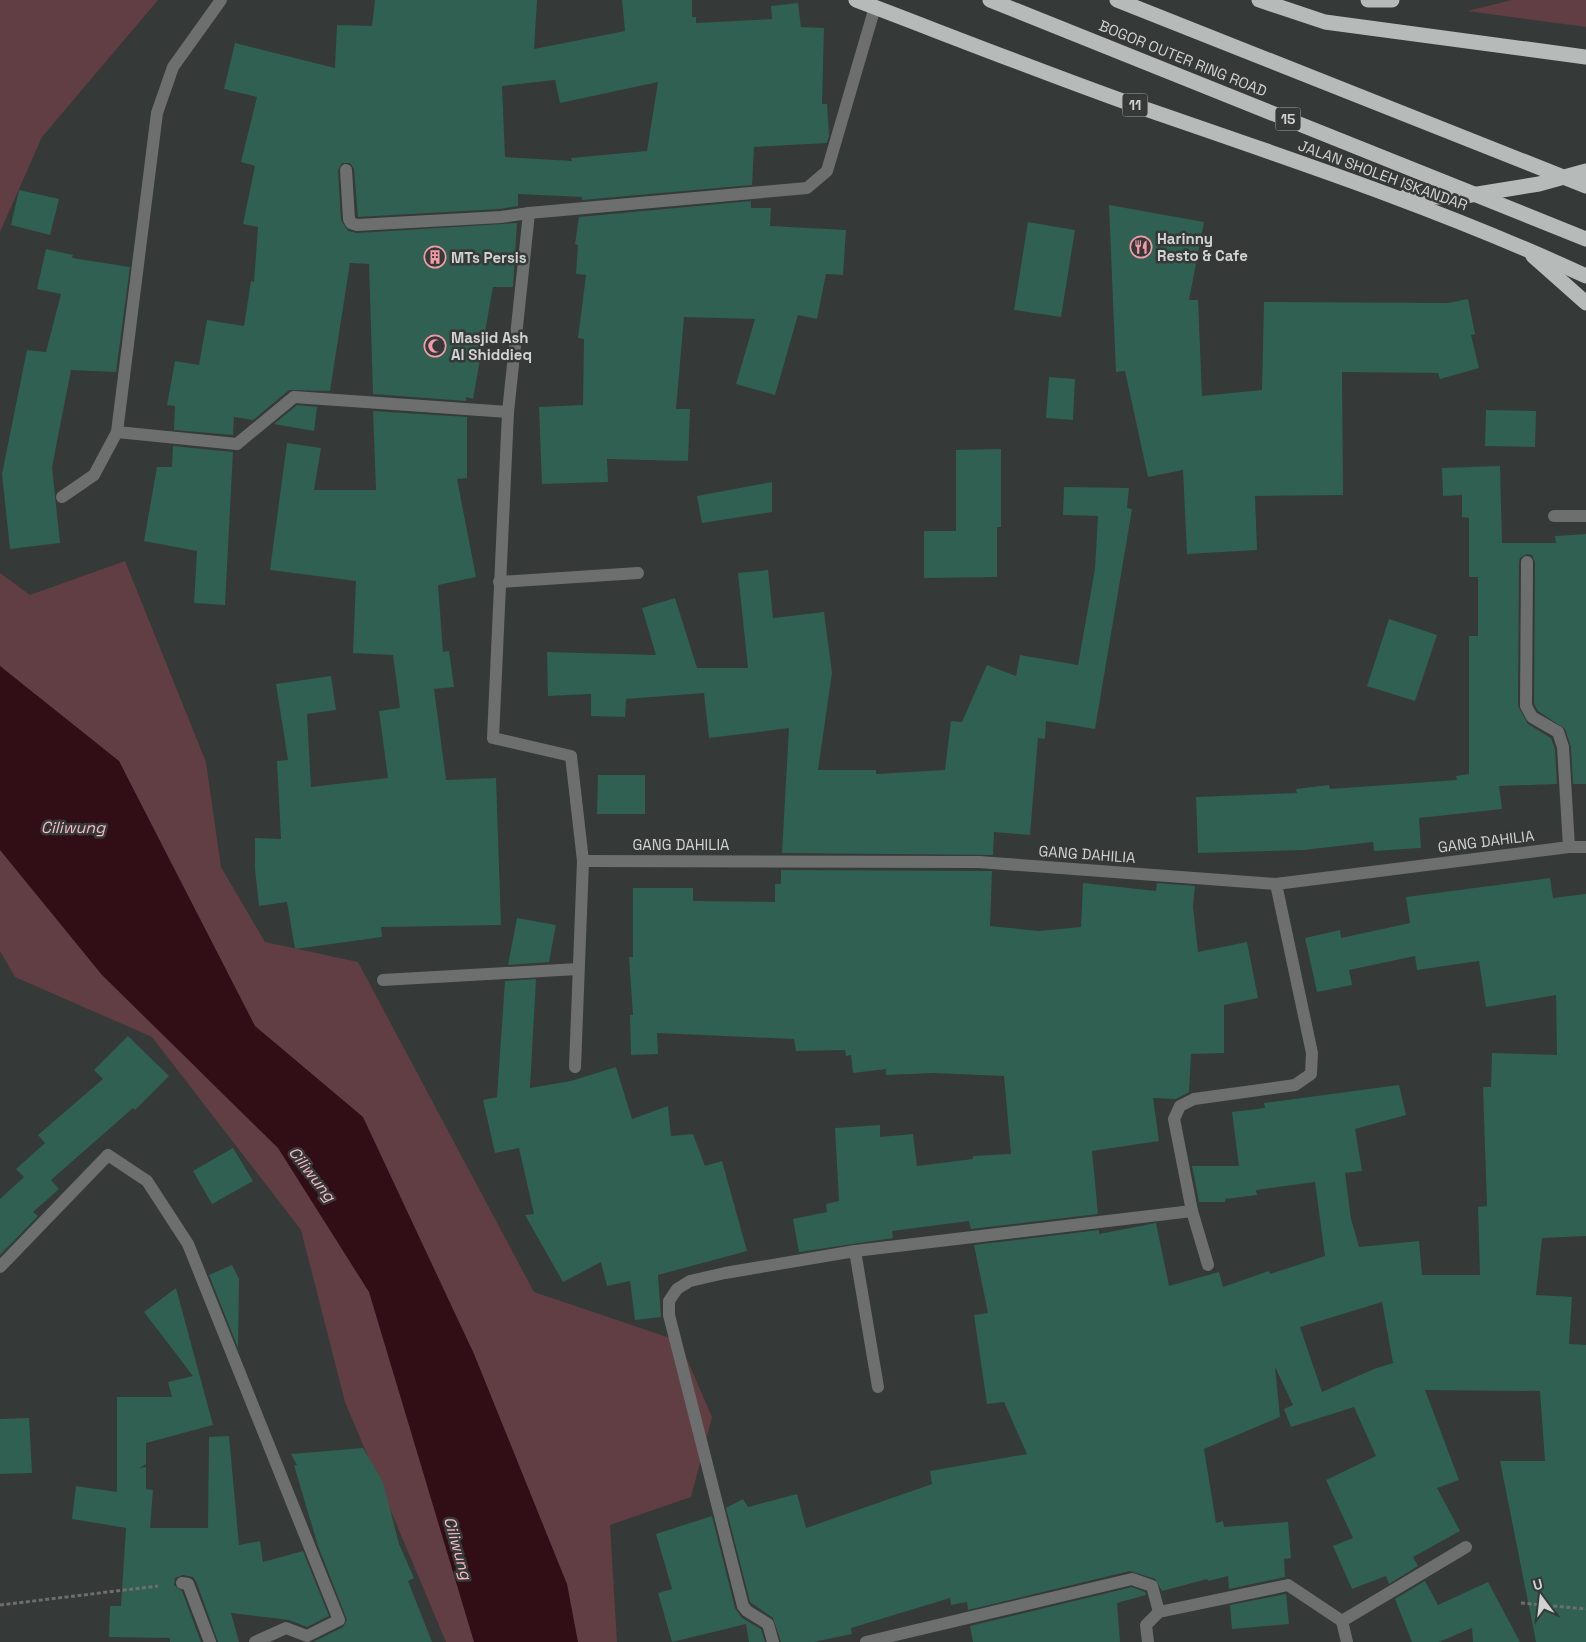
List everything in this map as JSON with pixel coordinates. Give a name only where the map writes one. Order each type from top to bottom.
[{"type":"highway","name":"JALAN SHOLEH ISKANDAR","points":[[856,0],[1066,80],[1396,197],[1520,245],[1586,276]]},
{"type":"highway","name":"BOGOR OUTER RING ROAD","points":[[990,0],[1586,239]]},
{"type":"highway","name":"BOGOR OUTER RING ROAD","points":[[1117,0],[1586,186]]},
{"type":"highway","points":[[1259,0],[1325,22],[1586,57]]},
{"type":"highway","points":[[1368,0],[1392,0]]},
{"type":"highway","points":[[1396,197],[1459,197],[1539,184],[1586,171]]},
{"type":"highway","points":[[1520,245],[1586,303]]},
{"type":"street","points":[[62,496],[94,474],[117,432],[157,113],[173,67],[221,0]]},
{"type":"street","points":[[346,170],[349,219],[350,223],[357,225],[501,217],[807,188],[827,171],[875,7]]},
{"type":"street","points":[[529,213],[508,412],[493,738],[571,756],[583,861],[575,1067]]},
{"type":"street","points":[[117,432],[237,444],[294,397],[508,412]]},
{"type":"street","points":[[1554,516],[1586,516]]},
{"type":"street","points":[[1527,562],[1526,706],[1532,718],[1558,732],[1563,746],[1569,847]]},
{"type":"street","points":[[499,582],[638,573]]},
{"type":"street","name":"GANG DAHILIA","points":[[583,861],[979,862],[1276,884],[1569,847],[1586,847]]},
{"type":"street","points":[[1208,1266],[1192,1211],[1174,1119],[1180,1106],[1194,1098],[1294,1085],[1310,1074],[1312,1053],[1276,884]]},
{"type":"street","points":[[383,980],[578,969]]},
{"type":"street","points":[[0,1267],[108,1155],[147,1182],[188,1244],[339,1620],[307,1636],[286,1628],[255,1642]]},
{"type":"street","points":[[773,1642],[768,1624],[747,1611],[743,1606],[669,1315],[669,1301],[677,1289],[690,1280],[855,1251],[1192,1211]]},
{"type":"street","points":[[855,1251],[878,1387]]},
{"type":"street","points":[[1342,1621],[1466,1547]]},
{"type":"street","points":[[866,1642],[1132,1579],[1152,1586],[1160,1612]]},
{"type":"street","points":[[182,1583],[188,1584],[210,1642]]},
{"type":"street","points":[[1148,1642],[1146,1625],[1160,1612],[1288,1585],[1342,1621],[1347,1642]]},
{"type":"path","points":[[0,1605],[182,1583]]},
{"type":"path","points":[[1521,1603],[1586,1609]]},
{"type":"shaded area","points":[[0,0],[158,0],[42,137],[0,232]]},
{"type":"shaded area","points":[[1512,0],[1586,0],[1586,27],[1467,11]]},
{"type":"shaded area","points":[[125,561],[206,762],[221,867],[265,942],[358,962],[534,1292],[679,1341],[712,1417],[691,1497],[610,1525],[617,1642],[446,1642],[345,1402],[301,1230],[152,1037],[15,977],[0,951],[0,573],[30,595]]},
{"type":"water","name":"Ciliwung","points":[[0,666],[119,761],[255,1026],[363,1117],[474,1354],[567,1584],[578,1642],[474,1642],[369,1292],[278,1148],[102,975],[0,850]]},
{"type":"building","points":[[375,0],[537,0],[534,49],[625,31],[622,0],[692,0],[692,17],[696,17],[696,23],[772,19],[771,6],[798,3],[801,27],[824,28],[822,104],[827,104],[829,136],[827,143],[754,147],[752,185],[582,200],[582,197],[518,194],[518,206],[500,209],[358,217],[354,169],[350,163],[342,163],[338,170],[341,220],[348,231],[357,233],[517,223],[513,287],[493,287],[473,399],[466,397],[466,401],[373,394],[369,264],[350,263],[330,391],[289,390],[253,420],[234,417],[233,435],[174,430],[175,406],[167,405],[175,361],[199,365],[207,320],[244,326],[251,281],[254,282],[258,227],[243,224],[255,166],[241,162],[257,97],[224,89],[235,43],[335,68],[337,25],[372,26]],"holes":[[[555,80],[560,103],[658,82],[647,151],[571,158],[572,161],[505,157],[502,86]]]},
{"type":"building","points":[[19,190],[59,199],[50,235],[11,225]]},
{"type":"building","points":[[751,201],[751,208],[771,208],[770,226],[846,230],[843,275],[826,274],[817,319],[798,315],[775,395],[736,384],[755,319],[684,317],[676,409],[690,409],[688,461],[607,459],[608,482],[542,484],[539,407],[583,405],[584,339],[578,338],[586,275],[576,274],[578,245],[575,244],[579,217]]},
{"type":"building","points":[[1109,205],[1204,222],[1189,300],[1198,300],[1202,396],[1262,390],[1264,302],[1448,303],[1468,299],[1475,334],[1471,335],[1479,368],[1440,379],[1438,373],[1342,372],[1343,495],[1255,496],[1257,550],[1187,554],[1183,470],[1148,477],[1125,371],[1116,372]]},
{"type":"building","points":[[1028,222],[1075,230],[1061,317],[1014,310]]},
{"type":"building","points":[[46,249],[73,255],[72,258],[130,267],[116,372],[71,370],[52,467],[60,543],[10,549],[2,474],[27,350],[46,352],[61,294],[37,289]]},
{"type":"building","points":[[1049,377],[1075,379],[1073,420],[1046,418]]},
{"type":"building","points":[[297,405],[317,407],[314,431],[274,424]]},
{"type":"building","points":[[1486,410],[1536,411],[1535,447],[1485,446]]},
{"type":"building","points":[[373,411],[467,417],[467,478],[457,479],[476,577],[438,585],[443,652],[449,651],[454,687],[434,689],[446,780],[496,778],[501,925],[381,927],[382,937],[295,949],[287,902],[259,906],[255,869],[255,838],[281,839],[277,761],[288,760],[276,684],[331,676],[336,710],[307,714],[311,787],[388,778],[379,711],[400,708],[393,655],[353,653],[356,581],[270,570],[287,443],[321,448],[314,490],[376,490]]},
{"type":"building","points":[[173,446],[233,452],[225,605],[194,603],[197,551],[144,541],[157,467],[172,467]]},
{"type":"building","points":[[1001,449],[1001,527],[997,527],[997,577],[924,578],[924,531],[956,531],[956,450]]},
{"type":"building","points":[[1500,466],[1502,543],[1556,543],[1555,536],[1586,534],[1586,784],[1573,784],[1571,747],[1565,729],[1538,711],[1534,704],[1535,562],[1532,555],[1527,554],[1520,558],[1519,562],[1518,706],[1528,724],[1551,738],[1555,749],[1557,784],[1499,786],[1502,809],[1419,818],[1421,848],[1374,851],[1373,842],[1304,850],[1198,853],[1196,797],[1297,793],[1296,789],[1329,785],[1330,789],[1457,780],[1456,776],[1469,774],[1469,636],[1478,636],[1478,577],[1469,577],[1469,518],[1462,517],[1462,495],[1443,496],[1442,468]]},
{"type":"building","points":[[772,482],[772,512],[702,523],[697,496]]},
{"type":"building","points":[[1064,487],[1129,488],[1127,508],[1132,509],[1095,729],[1046,721],[1045,739],[1038,738],[1030,835],[994,832],[993,855],[782,853],[789,728],[709,738],[704,693],[626,699],[625,717],[591,716],[591,694],[548,696],[547,652],[656,655],[642,608],[675,598],[697,668],[748,668],[738,573],[768,570],[773,618],[824,612],[832,673],[818,770],[876,770],[876,774],[945,770],[951,721],[962,722],[987,665],[1016,676],[1020,655],[1078,665],[1095,569],[1098,516],[1063,515]]},
{"type":"building","points":[[1389,619],[1437,635],[1415,701],[1367,686]]},
{"type":"building","points":[[598,775],[645,775],[645,814],[597,814]]},
{"type":"building","points":[[781,870],[992,871],[990,926],[1039,931],[1081,927],[1083,883],[1156,891],[1157,883],[1195,886],[1193,907],[1198,952],[1247,942],[1258,998],[1224,1005],[1224,1053],[1191,1054],[1189,1092],[1176,1099],[1153,1098],[1159,1141],[1092,1151],[1098,1214],[971,1229],[969,1221],[892,1231],[893,1238],[799,1252],[793,1219],[827,1212],[826,1204],[839,1201],[835,1128],[880,1125],[880,1137],[913,1134],[917,1166],[973,1159],[973,1156],[1011,1154],[1004,1076],[934,1073],[886,1075],[886,1069],[853,1073],[851,1055],[846,1056],[845,1050],[796,1051],[794,1039],[657,1033],[658,1054],[631,1055],[630,1015],[633,1015],[629,957],[633,957],[633,888],[693,888],[693,901],[775,902],[775,884],[781,884]]},
{"type":"building","points":[[1550,878],[1553,898],[1586,894],[1586,1236],[1542,1238],[1536,1295],[1572,1297],[1569,1344],[1586,1345],[1586,1642],[1536,1642],[1500,1461],[1545,1461],[1540,1391],[1425,1390],[1459,1480],[1437,1488],[1460,1531],[1413,1557],[1418,1566],[1389,1584],[1386,1576],[1352,1589],[1333,1546],[1353,1538],[1326,1480],[1376,1456],[1354,1407],[1291,1427],[1284,1409],[1293,1405],[1275,1367],[1280,1417],[1204,1449],[1216,1523],[1223,1521],[1224,1527],[1288,1522],[1291,1558],[1284,1559],[1285,1577],[1229,1589],[1228,1576],[1208,1581],[1207,1579],[1162,1591],[1155,1579],[1130,1571],[968,1610],[967,1602],[951,1605],[950,1598],[851,1628],[852,1634],[813,1642],[781,1642],[773,1618],[750,1602],[726,1508],[743,1499],[748,1507],[797,1494],[806,1528],[932,1484],[930,1471],[1027,1454],[1004,1402],[987,1404],[974,1315],[988,1313],[974,1245],[1099,1230],[1099,1234],[1156,1223],[1169,1286],[1219,1272],[1223,1287],[1269,1271],[1270,1274],[1325,1256],[1315,1182],[1256,1190],[1257,1195],[1225,1199],[1225,1202],[1199,1202],[1192,1166],[1239,1166],[1232,1112],[1265,1108],[1264,1103],[1399,1085],[1406,1115],[1355,1129],[1362,1171],[1345,1173],[1351,1219],[1359,1247],[1419,1241],[1422,1275],[1480,1275],[1478,1207],[1487,1206],[1483,1087],[1491,1087],[1492,1053],[1557,1055],[1556,995],[1486,1007],[1479,961],[1417,970],[1415,956],[1349,970],[1352,985],[1317,992],[1305,938],[1340,930],[1341,938],[1410,923],[1406,897]],"holes":[[[1382,1302],[1393,1363],[1374,1369],[1322,1392],[1300,1327]]]},
{"type":"building","points":[[517,918],[556,925],[549,962],[508,965]]},
{"type":"building","points":[[536,979],[530,1088],[571,1081],[616,1067],[632,1119],[668,1106],[671,1136],[693,1134],[705,1166],[722,1161],[747,1251],[658,1275],[661,1317],[635,1320],[630,1281],[607,1286],[601,1262],[563,1282],[525,1215],[534,1214],[519,1148],[495,1153],[483,1100],[497,1097],[505,981]]},
{"type":"building","points":[[128,1036],[169,1076],[135,1110],[133,1108],[51,1180],[59,1189],[33,1212],[38,1216],[0,1255],[0,1199],[24,1177],[16,1169],[45,1143],[38,1135],[103,1079],[94,1070]]},
{"type":"building","points":[[233,1148],[253,1181],[212,1204],[193,1171]]},
{"type":"building","points":[[232,1265],[239,1279],[238,1348],[209,1275]]},
{"type":"building","points":[[176,1288],[213,1425],[146,1443],[146,1464],[139,1468],[146,1467],[146,1489],[153,1490],[150,1528],[208,1528],[209,1437],[229,1436],[239,1545],[260,1541],[263,1562],[303,1551],[329,1616],[307,1627],[289,1620],[231,1613],[239,1642],[218,1642],[196,1581],[193,1577],[183,1575],[175,1578],[174,1585],[182,1591],[201,1642],[170,1642],[170,1638],[109,1637],[110,1606],[121,1606],[126,1528],[72,1519],[76,1486],[117,1492],[117,1397],[172,1397],[168,1382],[193,1376],[144,1312]]},
{"type":"building","points":[[29,1418],[32,1473],[0,1474],[0,1419]]},
{"type":"building","points":[[363,1448],[383,1482],[399,1544],[414,1578],[408,1581],[432,1642],[313,1642],[343,1627],[347,1620],[318,1546],[294,1465],[297,1465],[291,1454]]},
{"type":"building","points":[[712,1516],[735,1608],[742,1618],[761,1629],[765,1642],[749,1642],[746,1624],[672,1642],[658,1593],[672,1589],[656,1534]]},
{"type":"building","points":[[1425,1581],[1438,1605],[1488,1582],[1520,1642],[1473,1642],[1472,1628],[1439,1642],[1412,1642],[1395,1599]]},
{"type":"building","points":[[1132,1587],[1145,1592],[1146,1595],[1117,1603],[1120,1642],[973,1642],[970,1626]]},
{"type":"building","points":[[1286,1594],[1289,1624],[1232,1629],[1230,1605]]},
{"type":"place","name":"Harinny Resto & Cafe","points":[[1141,247]]},
{"type":"place","name":"MTs Persis","points":[[435,257]]},
{"type":"place","name":"Masjid Ash Al Shiddieq","points":[[435,346]]}]
